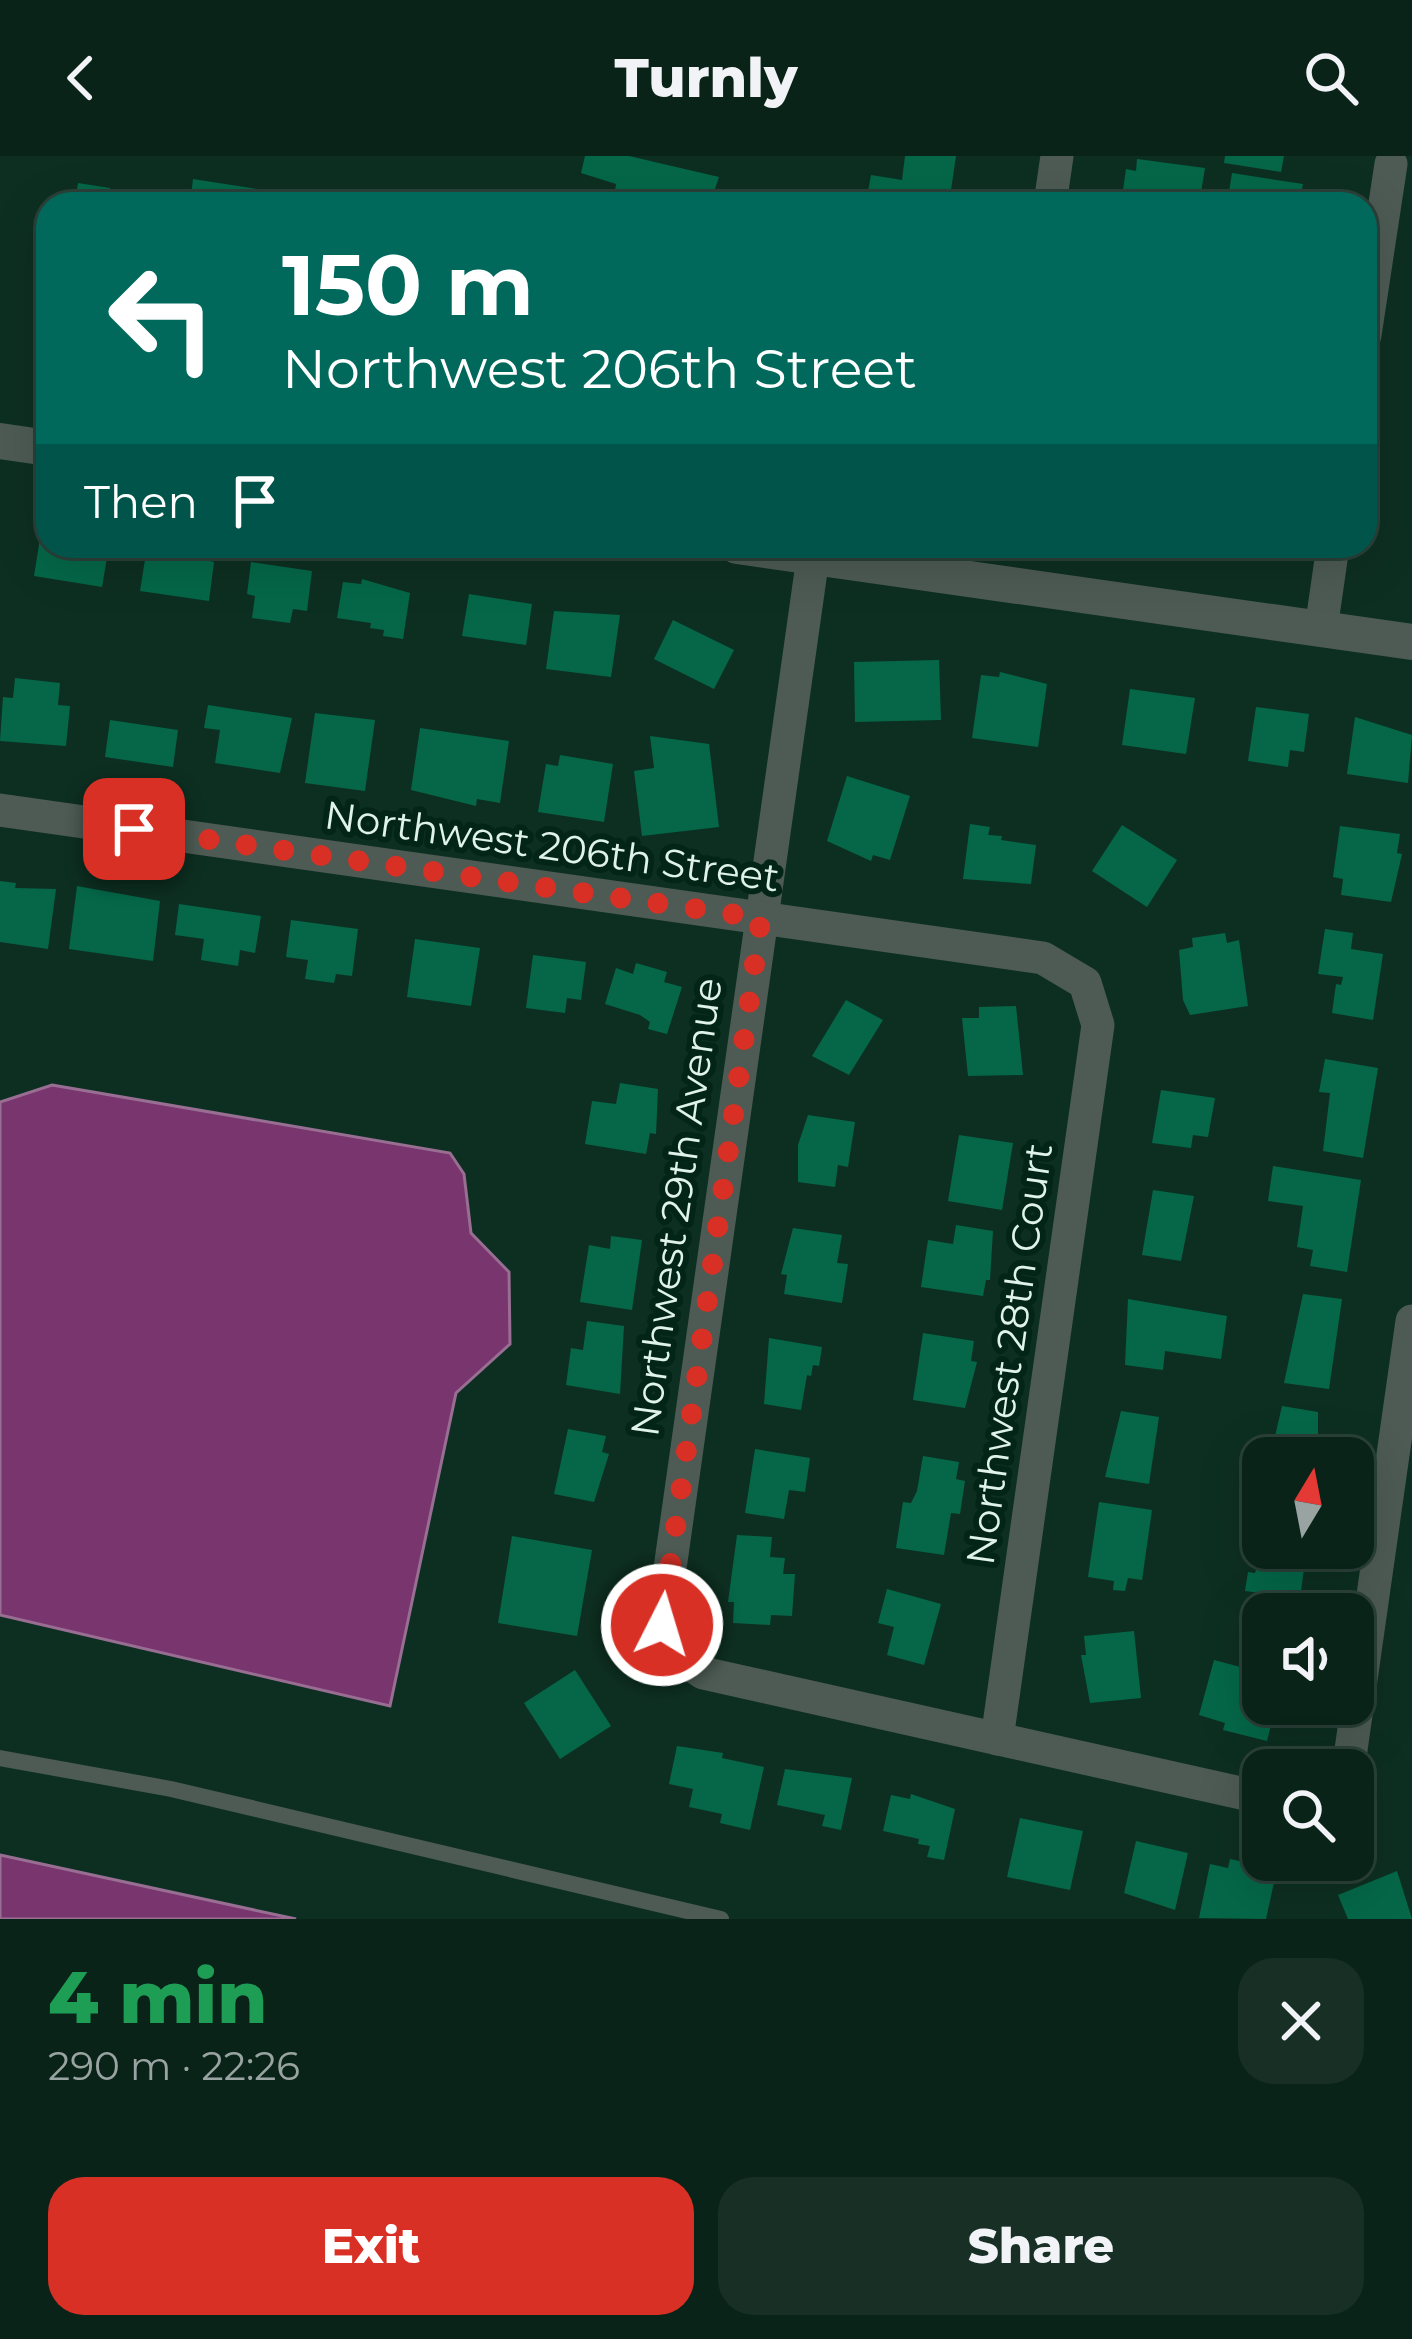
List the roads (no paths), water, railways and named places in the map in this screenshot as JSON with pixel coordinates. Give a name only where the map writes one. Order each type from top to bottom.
[{"type":"street","points":[[1052,192],[1057,156]]},
{"type":"street","points":[[1377,245],[1391,164]]},
{"type":"street","points":[[0,441],[36,446]]},
{"type":"street","name":"Northwest 29th Avenue","points":[[813,558],[664,1585],[662,1625],[674,1653],[703,1672],[997,1739]]},
{"type":"street","points":[[820,558],[1412,642]]},
{"type":"street","points":[[1321,629],[1331,558]]},
{"type":"street","name":"Northwest 206th Street","points":[[0,810],[1043,958],[1085,983]]},
{"type":"street","name":"Northwest 28th Court","points":[[997,1739],[1098,1025],[1085,983]]},
{"type":"street","points":[[1351,1749],[1412,1321]]},
{"type":"street","points":[[997,1739],[1242,1793]]},
{"type":"lane","points":[[0,1758],[171,1789],[721,1919]]}]
